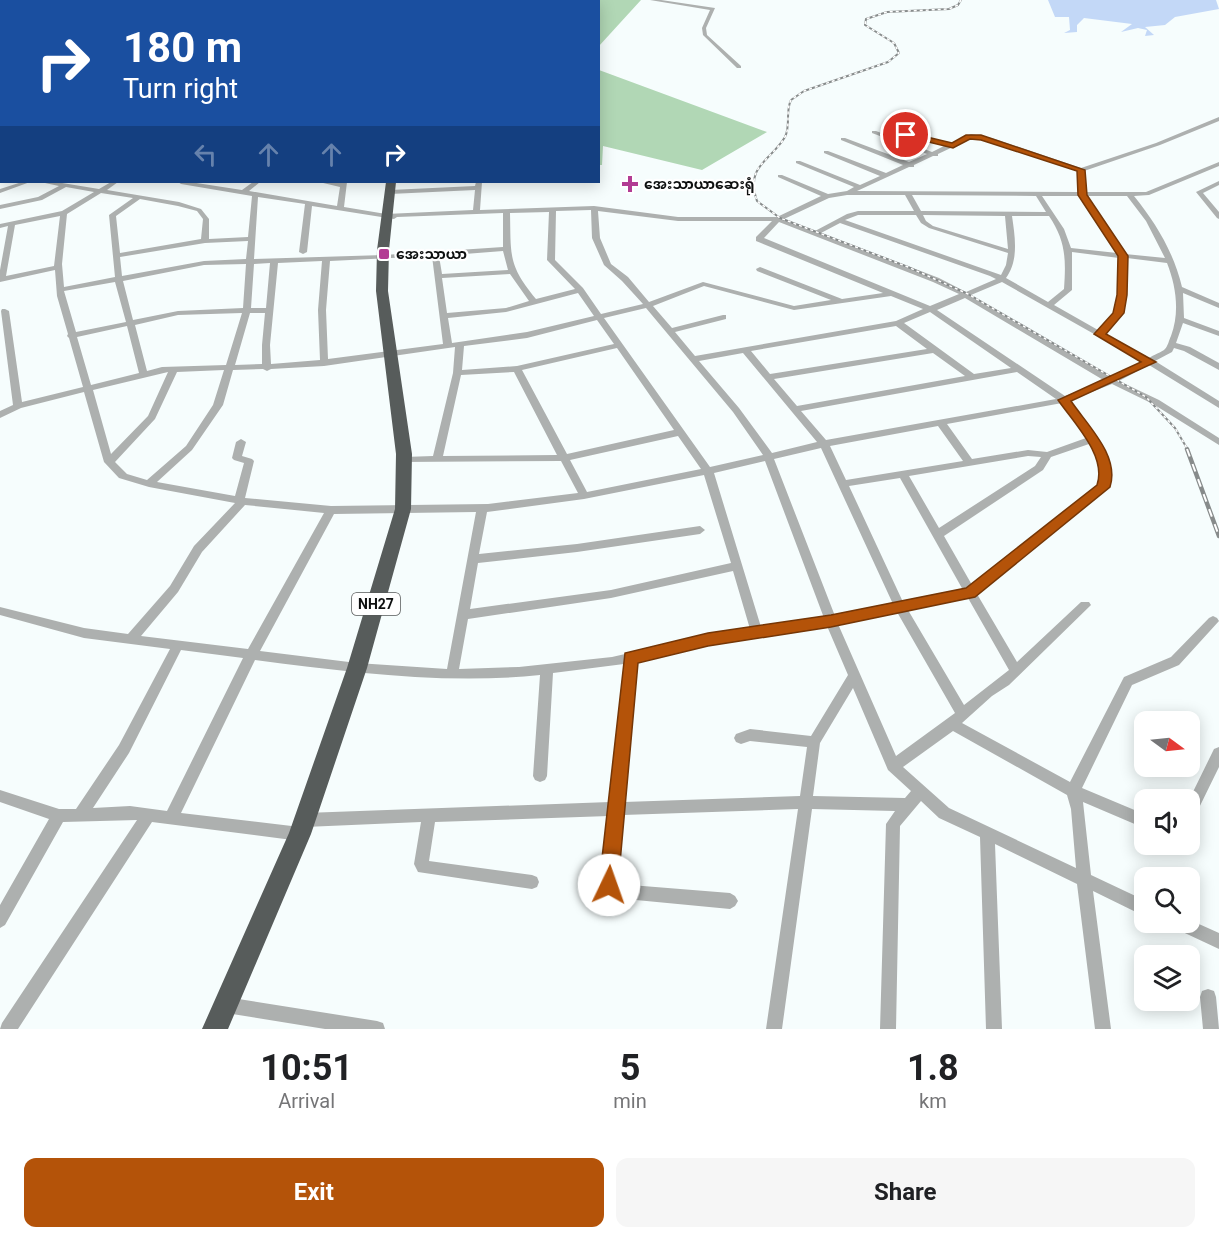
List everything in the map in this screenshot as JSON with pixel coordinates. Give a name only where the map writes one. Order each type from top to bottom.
[{"type":"highway","name":"NH27","points":[[215,1029],[302,827],[357,668],[403,509],[406,482],[399,399],[389,354],[382,289],[391,187]]},
{"type":"highway","name":"NH27","points":[[208,1029],[226,1005]]},
{"type":"street","points":[[652,0],[712,9],[704,28],[705,35],[740,67]]},
{"type":"street","points":[[847,193],[936,155],[969,137],[981,137],[1081,170],[1158,144],[1219,119]]},
{"type":"street","points":[[896,125],[896,129],[906,135],[953,146]]},
{"type":"street","points":[[874,132],[936,155]]},
{"type":"street","points":[[843,139],[912,166]]},
{"type":"street","points":[[826,152],[887,176]]},
{"type":"street","points":[[1196,173],[1219,159]]},
{"type":"street","points":[[798,162],[859,187]]},
{"type":"street","points":[[0,610],[84,633],[357,668],[452,674],[547,669],[630,658],[708,640],[831,621],[970,593],[1103,487],[1107,466],[1064,400],[932,310],[759,239],[778,219],[827,196],[847,193],[1147,194],[1219,164]]},
{"type":"street","points":[[1081,170],[1083,195],[1123,256],[1122,295],[1118,313],[1099,334]]},
{"type":"street","points":[[1196,173],[1219,183]]},
{"type":"street","points":[[780,176],[827,196]]},
{"type":"street","points":[[0,191],[24,183]]},
{"type":"street","points":[[53,183],[139,197],[199,210],[206,219],[205,241]]},
{"type":"street","points":[[0,226],[64,213],[113,183]]},
{"type":"street","points":[[188,183],[388,216],[594,208],[678,219],[778,219],[936,280],[1112,381],[1156,402],[1219,442]]},
{"type":"street","points":[[243,192],[256,183]]},
{"type":"street","points":[[340,209],[344,183]]},
{"type":"street","points":[[1219,183],[1198,192],[1219,217]]},
{"type":"street","points":[[391,187],[479,184],[476,211]]},
{"type":"street","points":[[0,207],[40,199],[65,185]]},
{"type":"street","points":[[149,484],[189,448],[218,405],[246,311],[255,194]]},
{"type":"street","points":[[908,194],[923,222],[1011,252]]},
{"type":"street","points":[[1038,194],[1068,239],[1070,250],[1068,290],[1048,306]]},
{"type":"street","points":[[64,213],[58,267],[60,290],[71,336],[109,462],[123,477],[149,484],[241,500],[331,510],[482,509],[584,496],[708,471],[768,455],[1064,400],[1112,381],[1169,350],[1180,319],[1178,288],[1171,261],[1129,194]]},
{"type":"street","points":[[139,197],[112,215],[118,278],[144,375]]},
{"type":"street","points":[[303,252],[309,203]]},
{"type":"street","points":[[594,208],[596,238],[608,265],[626,279],[670,331],[736,410],[768,455],[831,621],[893,766],[944,813],[1134,903]]},
{"type":"street","points":[[553,209],[551,260],[580,290],[708,471],[757,632]]},
{"type":"street","points":[[388,216],[506,211]]},
{"type":"street","points":[[506,211],[505,249],[512,272],[535,303]]},
{"type":"street","points":[[815,234],[839,220],[858,213],[1051,214]]},
{"type":"street","points":[[693,359],[898,323],[1002,279],[1008,272],[1011,252],[1008,213]]},
{"type":"street","points":[[839,220],[1002,279],[1150,362],[1219,405]]},
{"type":"street","points":[[12,224],[1,280],[58,267]]},
{"type":"street","points":[[115,255],[205,241],[251,240]]},
{"type":"street","points":[[60,290],[181,266],[505,249]]},
{"type":"street","points":[[1070,250],[1171,261]]},
{"type":"street","points":[[435,254],[448,346]]},
{"type":"street","points":[[324,363],[322,310],[326,259]]},
{"type":"street","points":[[267,368],[266,345],[274,261]]},
{"type":"street","points":[[760,269],[843,302]]},
{"type":"street","points":[[438,276],[512,272]]},
{"type":"street","points":[[0,415],[18,406],[86,388],[174,370],[230,370],[324,363],[527,335],[648,305],[703,284],[794,308],[892,294]]},
{"type":"street","points":[[1178,288],[1219,306]]},
{"type":"street","points":[[443,316],[506,310],[580,290]]},
{"type":"street","points":[[71,336],[178,313],[270,310]]},
{"type":"street","points":[[5,311],[18,406]]},
{"type":"street","points":[[670,331],[723,317]]},
{"type":"street","points":[[1180,319],[1219,334]]},
{"type":"street","points":[[898,323],[972,377]]},
{"type":"street","points":[[437,460],[457,373],[460,344]]},
{"type":"street","points":[[1171,344],[1187,349],[1219,367]]},
{"type":"street","points":[[457,373],[516,369],[619,345]]},
{"type":"street","points":[[745,350],[825,444],[900,607],[957,719],[1073,791],[1134,817]]},
{"type":"street","points":[[770,377],[934,350]]},
{"type":"street","points":[[516,369],[584,496]]},
{"type":"street","points":[[797,409],[1019,369]]},
{"type":"street","points":[[109,462],[152,417],[174,370]]},
{"type":"street","points":[[941,423],[970,463]]},
{"type":"street","points":[[404,460],[564,458],[681,432]]},
{"type":"street","points":[[843,484],[1028,453],[1048,455],[1090,440]]},
{"type":"street","points":[[131,639],[174,589],[198,549],[241,500],[249,461],[237,458],[241,442]]},
{"type":"street","points":[[938,535],[1039,468],[1048,455]]},
{"type":"street","points":[[903,474],[1015,670]]},
{"type":"street","points":[[452,674],[482,509]]},
{"type":"street","points":[[171,818],[251,655],[331,510]]},
{"type":"street","points":[[473,559],[577,548],[699,530]]},
{"type":"street","points":[[462,615],[611,594],[737,566]]},
{"type":"street","points":[[893,766],[957,719],[1015,670],[1085,605]]},
{"type":"street","points":[[1103,1029],[1084,880],[1078,809],[1073,791],[1128,681],[1175,661],[1212,621]]},
{"type":"street","points":[[80,815],[124,749],[178,645]]},
{"type":"street","points":[[630,658],[608,876],[609,885],[615,891],[730,901]]},
{"type":"street","points":[[540,776],[547,669]]},
{"type":"street","points":[[774,1029],[814,742],[854,676]]},
{"type":"street","points":[[741,738],[750,735],[814,742]]},
{"type":"street","points":[[1200,791],[1219,753]]},
{"type":"street","points":[[888,1029],[893,824],[920,792]]},
{"type":"street","points":[[0,796],[59,816],[149,815],[302,827],[429,816],[615,811],[804,802],[909,806]]},
{"type":"street","points":[[8,1029],[149,815]]},
{"type":"street","points":[[0,920],[59,816]]},
{"type":"street","points":[[429,816],[421,864],[423,867],[532,882]]},
{"type":"street","points":[[987,834],[994,1029]]},
{"type":"street","points":[[1200,932],[1219,941]]},
{"type":"street","points":[[1208,997],[1211,1029]]},
{"type":"street","points":[[226,1005],[377,1029]]},
{"type":"green space","points":[[600,0],[641,0],[600,45]]},
{"type":"green space","points":[[600,71],[767,132],[702,170],[603,146],[602,165],[600,165]]},
{"type":"water","points":[[1048,0],[1216,0],[1219,9],[1175,17],[1165,25],[1145,27],[1154,35],[1145,36],[1147,30],[1138,28],[1121,32],[1132,24],[1084,18],[1077,25],[1077,32],[1064,33],[1070,30],[1069,17],[1055,17]]},
{"type":"railway","points":[[961,0],[958,5],[949,9],[887,12],[866,19],[865,25],[894,43],[899,53],[888,62],[804,91],[791,100],[785,137],[761,165],[754,179],[757,201],[780,218],[908,267],[968,294],[1146,397],[1175,428],[1188,450]]},
{"type":"railway","points":[[1187,449],[1219,536]]},
{"type":"place","name":"အေးသာယာဆေးရုံ","points":[[630,184]]},
{"type":"place","name":"အေးသာယာ","points":[[384,254]]},
{"type":"route","points":[[609,885],[608,876],[630,658],[708,640],[831,621],[970,593],[1103,487],[1107,474],[1104,458],[1064,400],[1083,394],[1150,362],[1099,334],[1118,313],[1122,295],[1123,256],[1083,195],[1081,170],[981,137],[969,137],[953,146],[906,135]]}]
